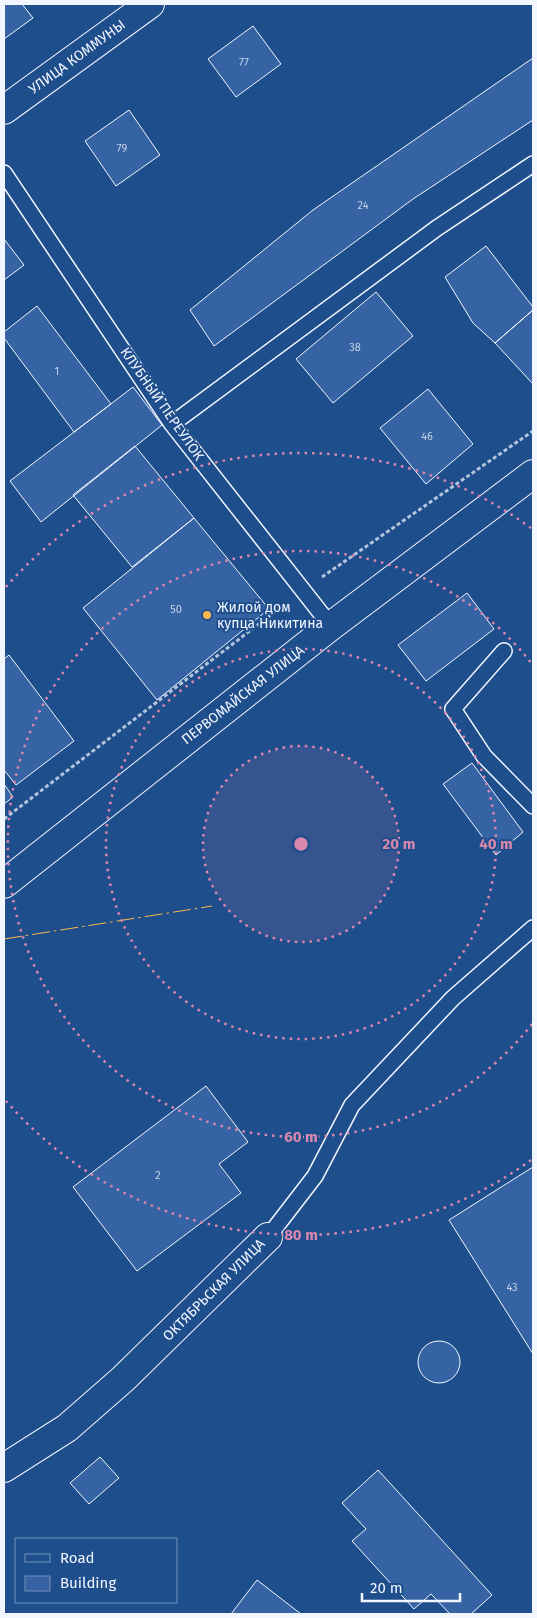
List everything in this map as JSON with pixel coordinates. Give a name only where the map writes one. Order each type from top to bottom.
[{"type":"main road","name":"УЛИЦА КОММУНЫ","points":[[4,110],[150,4]]},
{"type":"main road","name":"ПЕРВОМАЙСКАЯ УЛИЦА","points":[[4,884],[331,626],[533,474]]},
{"type":"main road","name":"ОКТЯБРЬСКАЯ УЛИЦА","points":[[4,1468],[68,1428],[123,1379],[268,1237]]},
{"type":"lane","points":[[172,424],[437,228],[533,164]]},
{"type":"lane","name":"КЛУБНЫЙ ПЕРЕУЛОК","points":[[4,173],[172,424],[331,626]]},
{"type":"lane","points":[[504,651],[453,709],[484,756],[533,806]]},
{"type":"lane","name":"ОКТЯБРЬСКАЯ УЛИЦА","points":[[268,1237],[315,1176],[352,1105],[453,998],[533,928]]},
{"type":"path","points":[[4,819],[304,590],[533,431]]},
{"type":"building","points":[[4,4],[22,4],[33,18],[4,39]]},
{"type":"building","points":[[253,26],[281,64],[236,97],[208,59]]},
{"type":"building","points":[[533,58],[533,120],[413,199],[214,346],[190,310],[313,210]]},
{"type":"building","points":[[129,110],[160,155],[116,186],[85,141]]},
{"type":"building","points":[[4,239],[24,265],[4,280]]},
{"type":"building","points":[[486,246],[533,307],[533,310],[495,343],[473,323],[445,277]]},
{"type":"building","points":[[376,292],[413,336],[333,403],[296,359]]},
{"type":"building","points":[[37,306],[111,404],[74,432],[4,338],[4,332]]},
{"type":"building","points":[[533,310],[533,384],[495,343]]},
{"type":"building","points":[[133,387],[162,425],[41,522],[10,481]]},
{"type":"building","points":[[428,389],[473,444],[426,484],[380,428]]},
{"type":"building","points":[[135,446],[194,518],[132,567],[73,495]]},
{"type":"building","points":[[194,518],[269,609],[157,700],[83,608]]},
{"type":"building","points":[[467,593],[494,629],[426,681],[398,645]]},
{"type":"building","points":[[9,655],[74,741],[16,785],[4,770],[4,659]]},
{"type":"building","points":[[472,763],[523,832],[496,855],[443,784]]},
{"type":"building","points":[[4,784],[13,797],[4,804]]},
{"type":"building","points":[[206,1086],[248,1142],[219,1164],[241,1193],[137,1271],[73,1187]]},
{"type":"building","points":[[533,1167],[533,1354],[449,1220]]},
{"type":"building","points":[[443,1341],[451,1344],[457,1350],[460,1362],[457,1374],[451,1380],[435,1383],[427,1380],[421,1374],[418,1358],[421,1350],[427,1344]]},
{"type":"building","points":[[100,1457],[119,1478],[89,1504],[70,1483]]},
{"type":"building","points":[[378,1470],[492,1595],[471,1614],[450,1614],[431,1594],[414,1609],[352,1541],[366,1529],[342,1503]]},
{"type":"building","points":[[257,1580],[301,1614],[231,1614]]},
{"type":"power","points":[[4,939],[212,906]]},
{"type":"place","name":"Жилой дом купца Никитина","points":[[207,615]]}]
